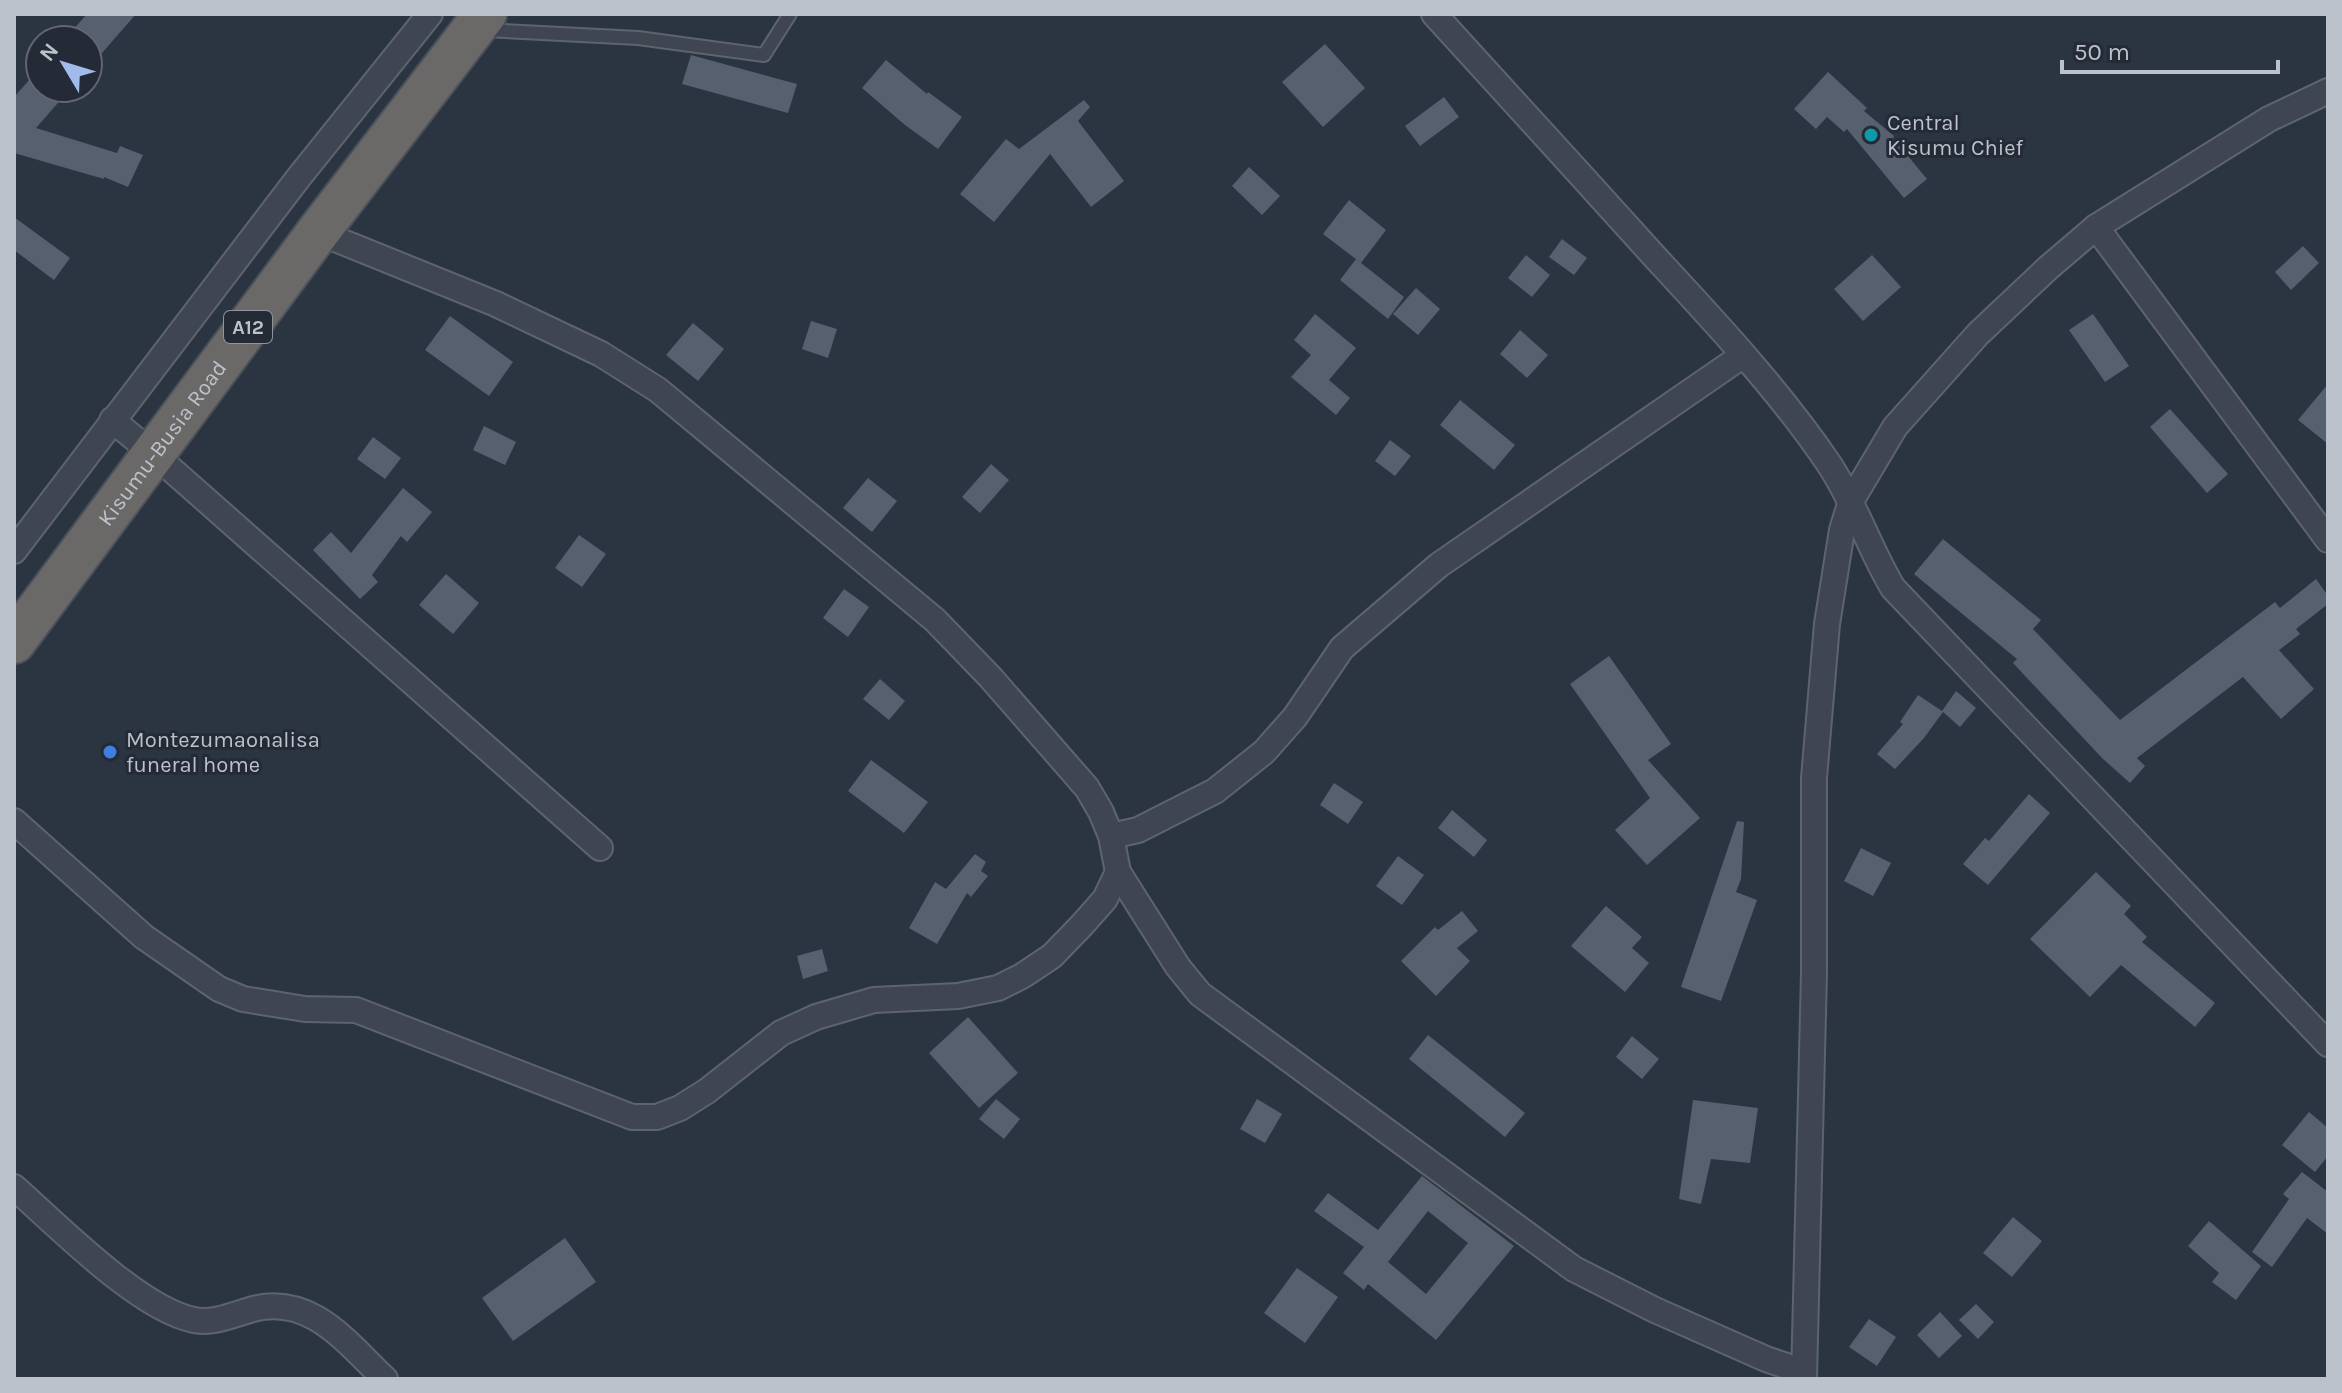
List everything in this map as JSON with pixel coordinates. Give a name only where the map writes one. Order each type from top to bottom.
[{"type":"highway","name":"Kisumu-Busia Road","points":[[14,642],[318,232],[479,22]]},
{"type":"street","points":[[14,551],[299,177],[430,14]]},
{"type":"street","points":[[1434,14],[1702,308],[1803,427],[1851,501],[1874,556],[1893,588],[2328,1044]]},
{"type":"street","points":[[318,232],[496,304],[601,354],[658,390],[935,620],[991,678],[1087,788],[1111,836],[1118,872],[1178,967],[1200,994],[1574,1269],[1668,1316],[1804,1375],[1814,988],[1814,778],[1827,624],[1842,530],[1851,501],[1905,415],[1978,334],[2096,227],[2269,119],[2328,91]]},
{"type":"street","points":[[2096,227],[2328,540]]},
{"type":"street","points":[[1111,836],[1138,830],[1215,791],[1264,752],[1295,717],[1342,648],[1439,565],[1742,356]]},
{"type":"street","points":[[112,420],[600,848]]},
{"type":"street","points":[[14,821],[144,937],[219,989],[243,999],[305,1009],[356,1010],[632,1117],[657,1117],[680,1108],[707,1091],[781,1033],[816,1017],[874,1000],[958,996],[998,988],[1022,976],[1052,956],[1082,925],[1105,899],[1118,872]]},
{"type":"street","points":[[14,1187],[105,1269],[173,1313],[196,1320],[223,1318],[257,1308],[283,1305],[302,1309],[328,1325],[385,1379]]},
{"type":"lane","points":[[479,22],[764,55],[790,14]]},
{"type":"building","points":[[87,14],[136,14],[104,51],[104,24],[78,24]]},
{"type":"building","points":[[1325,44],[1365,88],[1323,127],[1282,82]]},
{"type":"building","points":[[691,55],[797,84],[788,113],[682,84]]},
{"type":"building","points":[[886,60],[927,94],[962,117],[938,149],[862,88]]},
{"type":"building","points":[[1828,72],[1867,108],[1864,111],[1894,136],[1927,179],[1904,198],[1847,129],[1844,132],[1827,117],[1816,129],[1794,109]]},
{"type":"building","points":[[24,86],[24,104],[57,104],[36,128],[117,153],[120,146],[143,155],[128,187],[104,177],[14,153],[14,97]]},
{"type":"building","points":[[1444,97],[1459,117],[1420,146],[1405,126]]},
{"type":"building","points":[[1084,100],[1090,107],[1078,121],[1124,181],[1091,207],[1050,154],[994,222],[960,194],[1006,139],[1019,149]]},
{"type":"building","points":[[1249,167],[1280,196],[1262,215],[1232,186]]},
{"type":"building","points":[[1349,200],[1386,230],[1361,263],[1323,234]]},
{"type":"building","points":[[14,217],[70,258],[54,280],[14,250]]},
{"type":"building","points":[[1562,239],[1587,258],[1574,275],[1549,257]]},
{"type":"building","points":[[2303,246],[2319,263],[2291,290],[2275,272]]},
{"type":"building","points":[[1526,255],[1550,275],[1532,297],[1508,278]]},
{"type":"building","points":[[1872,255],[1901,287],[1863,321],[1834,289]]},
{"type":"building","points":[[1356,259],[1404,297],[1388,319],[1340,280]]},
{"type":"building","points":[[1416,288],[1440,309],[1418,335],[1393,314]]},
{"type":"building","points":[[1315,314],[1356,348],[1329,380],[1350,398],[1336,415],[1291,377],[1311,355],[1294,340]]},
{"type":"building","points":[[2093,314],[2129,366],[2105,382],[2069,330]]},
{"type":"building","points":[[450,316],[513,362],[489,396],[425,350]]},
{"type":"building","points":[[811,321],[837,329],[828,358],[802,349]]},
{"type":"building","points":[[693,323],[724,349],[698,381],[666,355]]},
{"type":"building","points":[[1520,330],[1548,355],[1527,378],[1500,354]]},
{"type":"building","points":[[2328,384],[2328,444],[2298,420]]},
{"type":"building","points":[[1460,400],[1515,445],[1494,470],[1440,425]]},
{"type":"building","points":[[2170,409],[2228,474],[2207,493],[2150,427]]},
{"type":"building","points":[[484,426],[516,442],[505,465],[473,450]]},
{"type":"building","points":[[373,437],[401,458],[385,479],[357,459]]},
{"type":"building","points":[[1390,440],[1411,456],[1395,476],[1375,461]]},
{"type":"building","points":[[991,464],[1009,480],[980,513],[962,497]]},
{"type":"building","points":[[868,478],[897,501],[872,532],[843,508]]},
{"type":"building","points":[[403,488],[432,512],[407,542],[401,536],[372,575],[378,582],[360,599],[313,550],[331,532],[351,553]]},
{"type":"building","points":[[579,535],[606,554],[582,587],[555,568]]},
{"type":"building","points":[[1943,539],[2041,620],[2033,629],[2120,720],[2275,602],[2280,608],[2316,579],[2328,596],[2328,604],[2296,629],[2300,634],[2279,650],[2314,689],[2281,719],[2243,677],[2137,758],[2145,766],[2130,783],[2102,758],[2013,663],[2017,659],[1914,574]]},
{"type":"building","points":[[446,574],[479,603],[453,634],[419,605]]},
{"type":"building","points":[[844,589],[869,607],[848,637],[823,618]]},
{"type":"building","points":[[1609,656],[1671,744],[1648,760],[1700,818],[1647,865],[1615,830],[1650,798],[1570,684]]},
{"type":"building","points":[[880,679],[905,701],[889,720],[863,699]]},
{"type":"building","points":[[1956,691],[1976,708],[1960,727],[1943,712],[1895,769],[1877,754],[1903,724],[1900,722],[1918,695],[1942,711]]},
{"type":"building","points":[[871,760],[928,802],[904,833],[848,791]]},
{"type":"building","points":[[1334,783],[1363,802],[1348,824],[1320,805]]},
{"type":"building","points":[[2029,794],[2050,813],[1988,885],[1963,864],[1985,838],[1989,841]]},
{"type":"building","points":[[1452,810],[1487,840],[1474,857],[1438,828]]},
{"type":"building","points":[[1737,821],[1744,822],[1741,879],[1736,892],[1757,900],[1721,1001],[1681,987]]},
{"type":"building","points":[[1861,848],[1891,863],[1873,896],[1844,881]]},
{"type":"building","points":[[975,854],[986,862],[981,871],[988,876],[971,897],[967,893],[937,944],[909,928],[935,882],[946,889]]},
{"type":"building","points":[[1398,856],[1424,875],[1402,905],[1376,886]]},
{"type":"building","points":[[2096,872],[2131,906],[2124,914],[2147,937],[2142,942],[2215,1003],[2195,1027],[2121,965],[2090,997],[2030,939]]},
{"type":"building","points":[[1606,906],[1642,937],[1632,948],[1649,963],[1625,992],[1571,946]]},
{"type":"building","points":[[1462,911],[1478,931],[1457,948],[1470,961],[1436,996],[1401,961],[1435,927],[1438,930]]},
{"type":"building","points":[[822,949],[828,971],[803,979],[797,956]]},
{"type":"building","points":[[968,1017],[1018,1073],[979,1108],[929,1053]]},
{"type":"building","points":[[1428,1035],[1525,1113],[1505,1137],[1409,1059]]},
{"type":"building","points":[[1632,1036],[1659,1059],[1642,1079],[1616,1057]]},
{"type":"building","points":[[996,1099],[1020,1119],[1004,1139],[979,1119]]},
{"type":"building","points":[[1257,1099],[1282,1114],[1265,1143],[1240,1129]]},
{"type":"building","points":[[1693,1100],[1758,1108],[1750,1163],[1711,1159],[1701,1204],[1679,1199]]},
{"type":"building","points":[[2309,1112],[2328,1128],[2328,1156],[2315,1172],[2282,1145]]},
{"type":"building","points":[[2302,1172],[2328,1192],[2328,1234],[2307,1218],[2272,1267],[2252,1252],[2289,1199],[2283,1194]]},
{"type":"building","points":[[1422,1176],[1514,1246],[1436,1340],[1368,1284],[1364,1290],[1343,1273],[1364,1247],[1314,1211],[1328,1193],[1378,1230]],"holes":[[[1428,1211],[1468,1243],[1426,1294],[1388,1262]]]},
{"type":"building","points":[[2013,1217],[2042,1241],[2012,1277],[1983,1253]]},
{"type":"building","points":[[2209,1221],[2261,1266],[2236,1300],[2212,1282],[2219,1273],[2188,1246]]},
{"type":"building","points":[[565,1238],[596,1282],[513,1341],[482,1298]]},
{"type":"building","points":[[1297,1268],[1338,1297],[1305,1343],[1264,1313]]},
{"type":"building","points":[[1976,1304],[1994,1322],[1978,1339],[1959,1320]]},
{"type":"building","points":[[1940,1312],[1962,1336],[1939,1358],[1917,1335]]},
{"type":"building","points":[[1869,1319],[1896,1337],[1877,1366],[1849,1347]]},
{"type":"place","name":"Central Kisumu Chief","points":[[1871,135]]},
{"type":"place","name":"Montezumaonalisa funeral home","points":[[110,752]]}]
